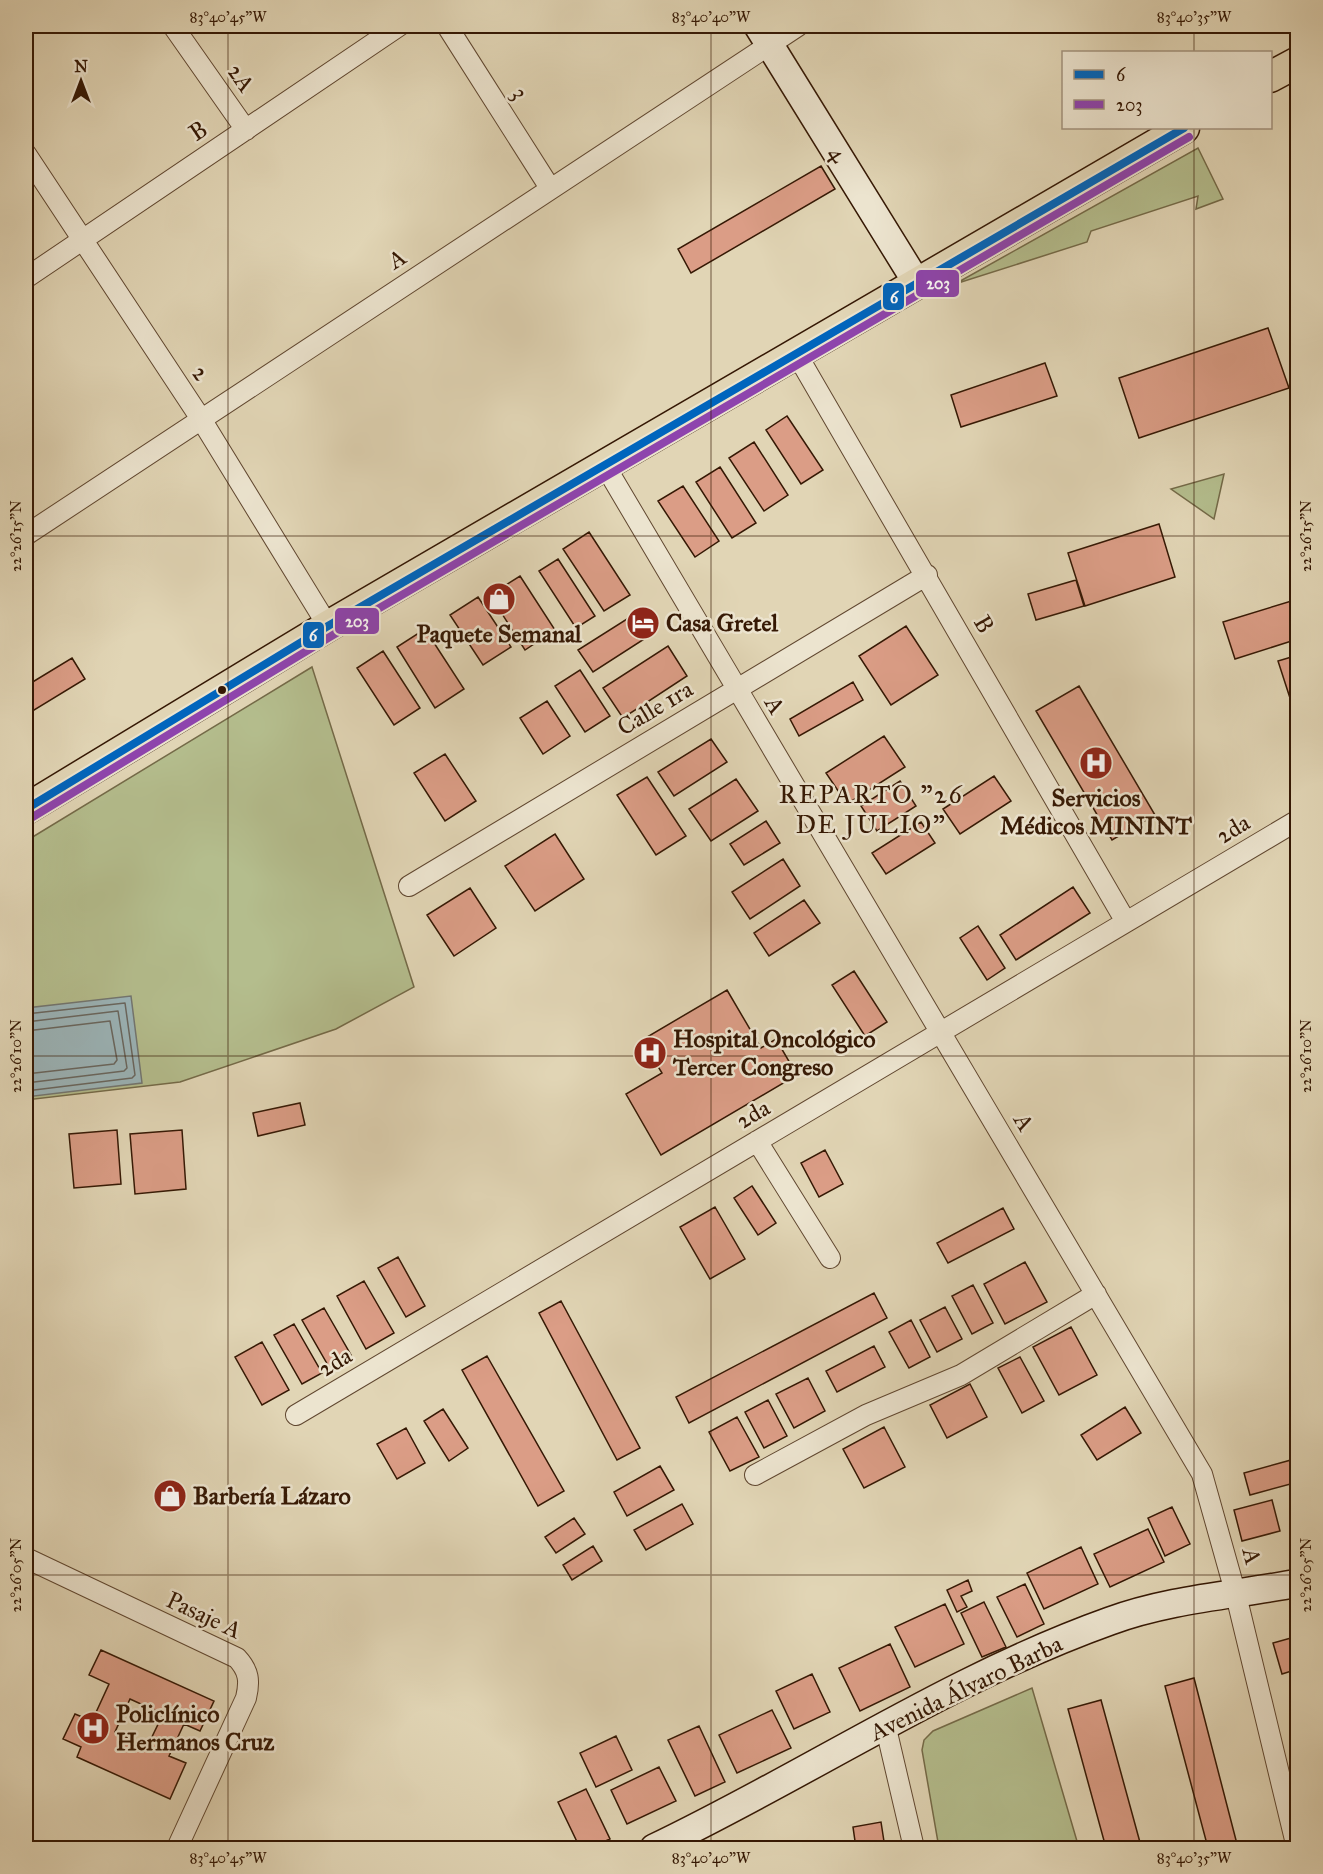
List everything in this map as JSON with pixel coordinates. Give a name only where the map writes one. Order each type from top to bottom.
[{"type":"main road","points":[[1272,76],[1298,62]]},
{"type":"main road","points":[[26,809],[328,626],[1182,129]]},
{"type":"street","name":"2A","points":[[173,26],[246,130]]},
{"type":"street","name":"B","points":[[26,278],[399,26]]},
{"type":"street","name":"3","points":[[447,26],[550,188]]},
{"type":"street","name":"A","points":[[26,535],[550,188],[764,34],[798,26]]},
{"type":"street","name":"4","points":[[764,34],[918,283]]},
{"type":"street","name":"2","points":[[26,154],[81,241],[201,419],[328,626]]},
{"type":"street","name":"B","points":[[796,353],[1126,922]]},
{"type":"street","name":"A","points":[[604,464],[1202,1474],[1292,1807],[1297,1848]]},
{"type":"street","name":"Calle 1ra","points":[[409,886],[927,576]]},
{"type":"street","name":"2da","points":[[296,1415],[1298,820]]},
{"type":"street","points":[[757,1141],[830,1258]]},
{"type":"street","points":[[755,1475],[866,1415],[961,1375],[1096,1294]]},
{"type":"street","name":"Pasaje A","points":[[26,1558],[237,1658],[245,1666],[248,1676],[246,1698],[177,1848]]},
{"type":"street","name":"Avenida Álvaro Barba","points":[[654,1848],[713,1820],[885,1724],[1029,1655],[1110,1621],[1173,1603],[1236,1595],[1298,1583]]},
{"type":"street","points":[[885,1724],[914,1848]]},
{"type":"green space","points":[[1198,148],[1223,199],[1196,209],[1198,196],[1091,231],[1087,242],[955,284]]},
{"type":"green space","points":[[1224,474],[1214,519],[1171,489]]},
{"type":"green space","points":[[312,667],[414,987],[336,1029],[180,1082],[26,1100],[26,841]]},
{"type":"green space","points":[[1032,1688],[1079,1848],[939,1848],[922,1750],[924,1740],[933,1731]]},
{"type":"water","points":[[131,996],[142,1083],[26,1097],[26,1008]]},
{"type":"building","points":[[821,166],[835,189],[691,273],[678,249]]},
{"type":"building","points":[[1268,328],[1289,388],[1139,438],[1119,378]]},
{"type":"building","points":[[1045,363],[1057,396],[961,427],[951,395]]},
{"type":"building","points":[[787,416],[823,470],[801,484],[766,430]]},
{"type":"building","points":[[754,442],[788,495],[764,511],[729,458]]},
{"type":"building","points":[[720,467],[756,523],[732,538],[696,482]]},
{"type":"building","points":[[683,486],[719,541],[695,557],[658,501]]},
{"type":"building","points":[[1159,524],[1175,577],[1085,606],[1068,553]]},
{"type":"building","points":[[589,532],[630,595],[604,611],[563,549]]},
{"type":"building","points":[[558,559],[595,616],[576,628],[539,571]]},
{"type":"building","points":[[520,576],[555,630],[525,650],[490,595]]},
{"type":"building","points":[[1076,580],[1084,606],[1036,620],[1028,594]]},
{"type":"building","points":[[478,597],[511,647],[483,665],[450,615]]},
{"type":"building","points":[[1298,599],[1298,639],[1235,659],[1223,622]]},
{"type":"building","points":[[638,612],[652,634],[593,672],[578,650]]},
{"type":"building","points":[[906,626],[938,675],[891,705],[859,656]]},
{"type":"building","points":[[425,629],[464,689],[435,708],[397,647]]},
{"type":"building","points":[[668,646],[687,676],[623,718],[603,688]]},
{"type":"building","points":[[383,651],[420,708],[394,725],[357,668]]},
{"type":"building","points":[[1298,655],[1298,696],[1290,698],[1278,661]]},
{"type":"building","points":[[72,658],[85,679],[26,715],[26,686]]},
{"type":"building","points":[[580,670],[610,716],[585,732],[555,686]]},
{"type":"building","points":[[853,682],[863,700],[799,736],[790,719]]},
{"type":"building","name":"Servicios Médicos MININT","points":[[1079,686],[1155,815],[1112,840],[1036,711]]},
{"type":"building","points":[[547,701],[570,736],[543,754],[520,718]]},
{"type":"building","points":[[884,736],[905,767],[847,804],[826,773]]},
{"type":"building","points":[[711,739],[727,762],[674,796],[658,772]]},
{"type":"building","points":[[445,754],[476,801],[445,821],[414,773]]},
{"type":"building","points":[[994,776],[1011,801],[960,834],[943,809]]},
{"type":"building","points":[[647,777],[686,836],[656,855],[617,795]]},
{"type":"building","points":[[736,779],[758,811],[711,841],[689,809]]},
{"type":"building","points":[[900,781],[916,806],[877,831],[861,806]]},
{"type":"building","points":[[766,821],[780,843],[744,865],[730,844]]},
{"type":"building","points":[[921,822],[935,843],[886,874],[872,853]]},
{"type":"building","points":[[555,834],[584,879],[535,911],[505,866]]},
{"type":"building","points":[[783,859],[800,886],[750,919],[732,892]]},
{"type":"building","points":[[1073,887],[1090,913],[1016,960],[1000,935]]},
{"type":"building","points":[[470,888],[496,928],[454,956],[427,915]]},
{"type":"building","points":[[804,900],[820,923],[769,956],[754,933]]},
{"type":"building","points":[[978,926],[1005,968],[987,980],[960,938]]},
{"type":"building","points":[[854,971],[887,1022],[865,1036],[832,985]]},
{"type":"building","points":[[727,990],[761,1048],[776,1039],[797,1075],[661,1155],[626,1094],[662,1073],[642,1040]]},
{"type":"building","points":[[300,1103],[305,1125],[258,1136],[253,1113]]},
{"type":"building","points":[[117,1130],[121,1184],[74,1188],[69,1134]]},
{"type":"building","points":[[182,1130],[186,1189],[135,1194],[130,1134]]},
{"type":"building","points":[[825,1150],[843,1184],[819,1197],[801,1163]]},
{"type":"building","points":[[752,1186],[776,1223],[758,1235],[734,1198]]},
{"type":"building","points":[[715,1207],[745,1259],[710,1279],[680,1227]]},
{"type":"building","points":[[1003,1208],[1014,1229],[948,1263],[937,1243]]},
{"type":"building","points":[[398,1257],[425,1306],[406,1317],[378,1268]]},
{"type":"building","points":[[1025,1262],[1047,1302],[1005,1324],[984,1284]]},
{"type":"building","points":[[364,1281],[394,1333],[366,1349],[337,1296]]},
{"type":"building","points":[[973,1285],[993,1323],[972,1334],[952,1296]]},
{"type":"building","points":[[874,1293],[887,1318],[689,1423],[676,1397]]},
{"type":"building","points":[[561,1301],[640,1448],[617,1460],[539,1313]]},
{"type":"building","points":[[945,1307],[962,1339],[937,1352],[920,1320]]},
{"type":"building","points":[[324,1308],[351,1355],[329,1367],[302,1320]]},
{"type":"building","points":[[911,1320],[930,1357],[909,1368],[889,1332]]},
{"type":"building","points":[[294,1324],[322,1373],[302,1384],[274,1335]]},
{"type":"building","points":[[1071,1327],[1097,1375],[1059,1395],[1033,1347]]},
{"type":"building","points":[[262,1342],[289,1390],[262,1405],[235,1357]]},
{"type":"building","points":[[874,1346],[885,1367],[837,1392],[826,1371]]},
{"type":"building","points":[[487,1356],[564,1491],[538,1506],[462,1370]]},
{"type":"building","points":[[1020,1357],[1044,1401],[1022,1413],[998,1368]]},
{"type":"building","points":[[808,1378],[825,1411],[794,1428],[776,1394]]},
{"type":"building","points":[[970,1384],[987,1417],[947,1438],[930,1405]]},
{"type":"building","points":[[768,1400],[787,1436],[764,1448],[745,1412]]},
{"type":"building","points":[[1125,1407],[1141,1433],[1097,1460],[1081,1435]]},
{"type":"building","points":[[443,1409],[468,1448],[449,1461],[424,1421]]},
{"type":"building","points":[[737,1417],[759,1457],[730,1471],[709,1432]]},
{"type":"building","points":[[884,1427],[905,1467],[864,1488],[843,1449]]},
{"type":"building","points":[[406,1428],[425,1463],[397,1479],[377,1444]]},
{"type":"building","points":[[1291,1460],[1298,1482],[1250,1495],[1244,1473]]},
{"type":"building","points":[[660,1466],[674,1490],[627,1516],[614,1492]]},
{"type":"building","points":[[1298,1498],[1298,1522],[1291,1500]]},
{"type":"building","points":[[1272,1500],[1280,1531],[1242,1541],[1234,1510]]},
{"type":"building","points":[[682,1504],[693,1524],[646,1550],[634,1530]]},
{"type":"building","points":[[1172,1507],[1190,1544],[1165,1556],[1148,1518]]},
{"type":"building","points":[[574,1518],[585,1534],[556,1553],[545,1537]]},
{"type":"building","points":[[1148,1529],[1164,1562],[1110,1587],[1094,1554]]},
{"type":"building","points":[[593,1546],[602,1561],[572,1580],[563,1565]]},
{"type":"building","points":[[1081,1547],[1098,1584],[1044,1609],[1027,1573]]},
{"type":"building","points":[[968,1580],[972,1591],[961,1596],[967,1607],[957,1612],[947,1590]]},
{"type":"building","points":[[1025,1584],[1044,1624],[1017,1637],[997,1597]]},
{"type":"building","points":[[984,1602],[1006,1647],[982,1657],[961,1613]]},
{"type":"building","points":[[945,1604],[964,1644],[915,1667],[895,1627]]},
{"type":"building","points":[[1298,1636],[1298,1669],[1282,1674],[1273,1643]]},
{"type":"building","points":[[890,1644],[910,1687],[860,1711],[839,1668]]},
{"type":"building","name":"Policlínico Hermanos Cruz","points":[[101,1650],[214,1701],[200,1731],[184,1724],[169,1756],[186,1763],[170,1799],[77,1757],[81,1747],[63,1739],[75,1714],[92,1721],[109,1684],[89,1675]],"holes":[[[130,1699],[163,1714],[147,1747],[115,1732]]]},
{"type":"building","points":[[812,1674],[830,1712],[794,1729],[776,1691]]},
{"type":"building","points":[[1194,1678],[1237,1844],[1221,1848],[1208,1848],[1165,1686]]},
{"type":"building","points":[[1101,1700],[1141,1846],[1106,1848],[1068,1709]]},
{"type":"building","points":[[772,1710],[791,1748],[737,1773],[719,1735]]},
{"type":"building","points":[[699,1726],[725,1782],[695,1796],[668,1740]]},
{"type":"building","points":[[616,1736],[632,1770],[596,1787],[580,1753]]},
{"type":"building","points":[[659,1767],[676,1801],[627,1824],[611,1790]]},
{"type":"building","points":[[586,1789],[610,1839],[590,1848],[580,1848],[558,1802]]},
{"type":"building","points":[[881,1822],[885,1848],[856,1848],[853,1827]]},
{"type":"transit line","name":"6","points":[[26,809],[328,626],[1182,129]]},
{"type":"transit line","name":"203","points":[[31,818],[333,635],[1189,137]]},
{"type":"place","name":"Paquete Semanal","points":[[499,599]]},
{"type":"place","name":"Casa Gretel","points":[[643,623]]},
{"type":"place","name":"Servicios Médicos MININT","points":[[1096,763]]},
{"type":"place","name":"Hospital Oncológico Tercer Congreso","points":[[650,1053]]},
{"type":"place","name":"Barbería Lázaro","points":[[170,1496]]},
{"type":"place","name":"Policlínico Hermanos Cruz","points":[[93,1728]]},
{"type":"district","name":"REPARTO \"26 DE JULIO\"","points":[[871,809]]}]
